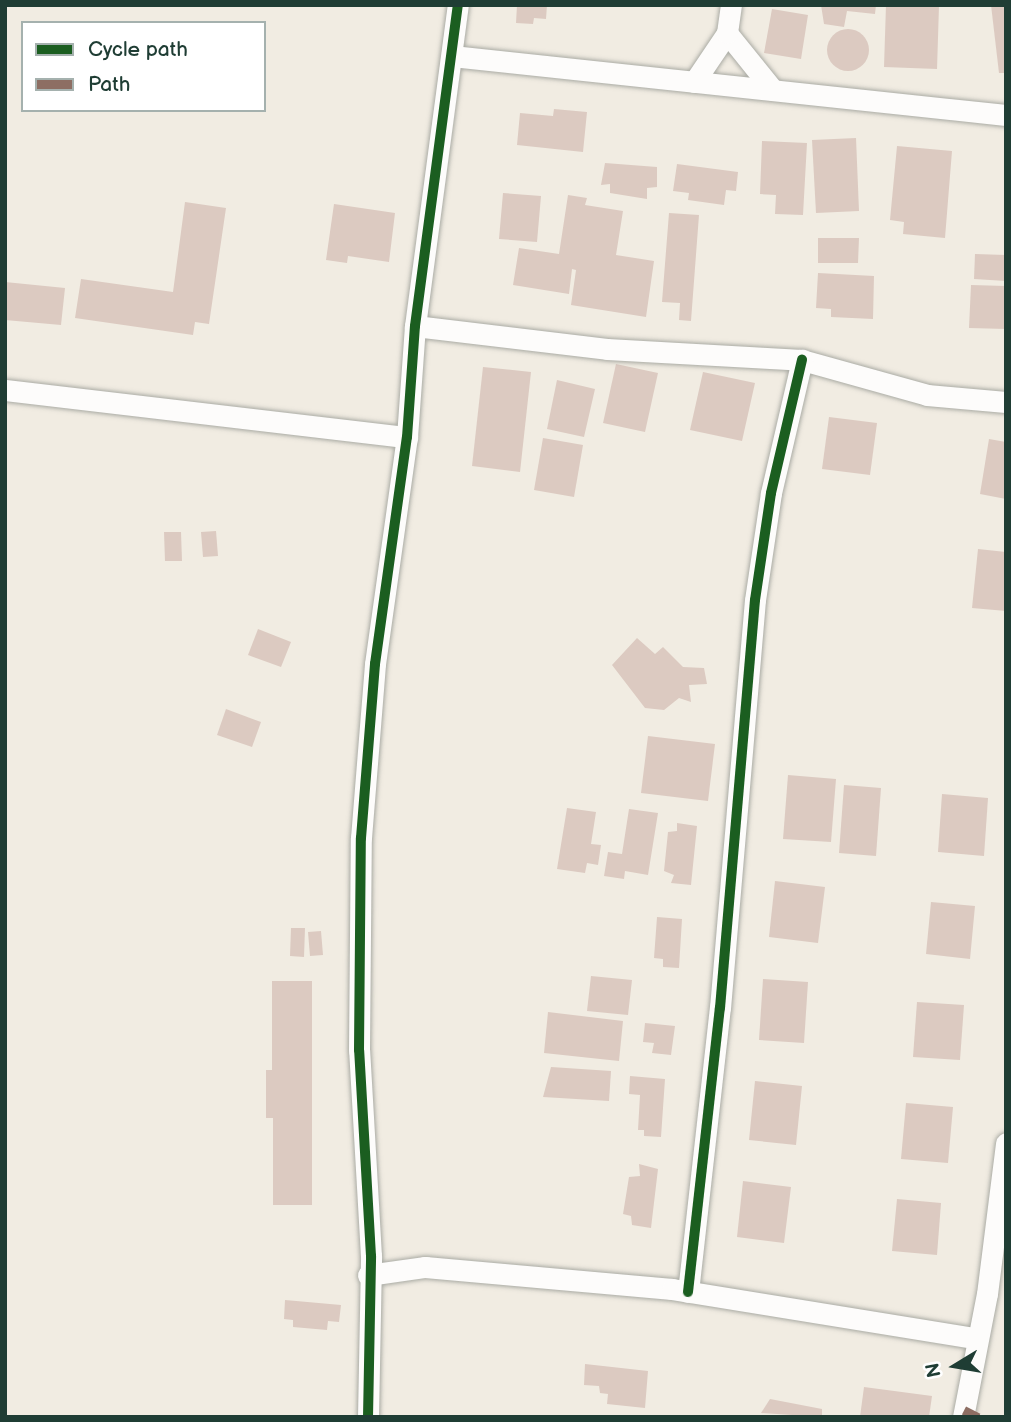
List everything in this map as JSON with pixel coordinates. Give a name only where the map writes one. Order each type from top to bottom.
[{"type":"street","points":[[368,1417],[368,1275],[371,1256],[359,1050],[360,838],[375,664],[407,437],[415,326],[458,5]]},
{"type":"street","points":[[694,82],[727,33],[731,5]]},
{"type":"street","points":[[727,33],[774,90]]},
{"type":"street","points":[[452,56],[1006,115]]},
{"type":"street","points":[[415,326],[607,349],[802,359],[927,395],[1006,402]]},
{"type":"street","points":[[688,1292],[722,980],[755,600],[771,493],[802,359]]},
{"type":"street","points":[[5,390],[407,437]]},
{"type":"street","points":[[963,1417],[975,1338],[987,1294],[1006,1143]]},
{"type":"street","points":[[368,1275],[425,1267],[688,1292],[975,1338]]},
{"type":"building","points":[[517,5],[547,5],[546,19],[534,18],[533,24],[516,23]]},
{"type":"building","points":[[821,5],[876,5],[875,14],[847,11],[844,27],[824,24]]},
{"type":"building","points":[[886,5],[939,5],[937,69],[884,67]]},
{"type":"building","points":[[991,5],[1006,5],[1006,73],[999,73]]},
{"type":"building","points":[[772,9],[808,15],[801,59],[764,53]]},
{"type":"building","points":[[848,29],[863,35],[869,50],[863,65],[848,71],[833,65],[827,50],[833,35]]},
{"type":"building","points":[[554,109],[587,112],[583,152],[517,145],[520,113],[553,116]]},
{"type":"building","points":[[856,138],[859,211],[816,213],[812,140]]},
{"type":"building","points":[[762,141],[807,143],[803,215],[775,214],[776,195],[760,194]]},
{"type":"building","points":[[897,146],[952,151],[945,238],[903,234],[904,222],[890,220]]},
{"type":"building","points":[[605,163],[657,167],[657,187],[647,188],[647,199],[610,193],[610,184],[601,185]]},
{"type":"building","points":[[677,164],[738,172],[736,191],[726,190],[724,205],[688,200],[689,193],[673,191]]},
{"type":"building","points":[[503,193],[541,196],[537,242],[499,239]]},
{"type":"building","points":[[568,195],[587,198],[585,205],[623,211],[616,255],[654,261],[646,317],[571,305],[576,270],[572,269],[569,294],[513,285],[519,248],[559,254]]},
{"type":"building","points":[[185,202],[226,208],[209,324],[195,322],[193,335],[75,318],[81,279],[173,292]]},
{"type":"building","points":[[334,204],[395,213],[389,262],[348,256],[347,263],[326,260]]},
{"type":"building","points":[[669,213],[699,215],[691,321],[679,320],[680,303],[662,302]]},
{"type":"building","points":[[818,238],[859,238],[858,263],[818,263]]},
{"type":"building","points":[[975,254],[1006,255],[1006,281],[974,279]]},
{"type":"building","points":[[818,273],[874,276],[873,319],[831,317],[831,309],[816,308]]},
{"type":"building","points":[[5,282],[65,288],[61,325],[5,320]]},
{"type":"building","points":[[971,285],[1006,286],[1006,329],[969,328]]},
{"type":"building","points":[[616,364],[658,373],[645,432],[603,423]]},
{"type":"building","points":[[483,367],[531,372],[520,472],[472,466]]},
{"type":"building","points":[[703,372],[755,383],[742,441],[690,430]]},
{"type":"building","points":[[557,380],[595,389],[584,437],[547,429]]},
{"type":"building","points":[[829,417],[877,423],[870,475],[822,469]]},
{"type":"building","points":[[543,438],[583,445],[574,497],[534,490]]},
{"type":"building","points":[[989,439],[1006,442],[1006,499],[980,494]]},
{"type":"building","points":[[216,531],[218,556],[203,557],[201,532]]},
{"type":"building","points":[[164,532],[181,532],[182,561],[165,561]]},
{"type":"building","points":[[978,549],[1006,552],[1006,611],[972,608]]},
{"type":"building","points":[[258,629],[291,642],[281,667],[248,655]]},
{"type":"building","points":[[637,638],[655,654],[663,647],[683,667],[704,668],[707,684],[689,685],[691,702],[679,698],[664,710],[645,708],[612,665]]},
{"type":"building","points":[[226,709],[261,722],[252,747],[217,735]]},
{"type":"building","points":[[648,736],[715,744],[708,801],[641,793]]},
{"type":"building","points":[[788,775],[836,779],[831,842],[783,839]]},
{"type":"building","points":[[844,785],[881,788],[876,856],[839,853]]},
{"type":"building","points":[[942,794],[988,798],[984,856],[938,852]]},
{"type":"building","points":[[567,808],[596,812],[591,844],[601,845],[598,865],[587,863],[585,873],[557,869]]},
{"type":"building","points":[[629,809],[658,813],[648,875],[625,871],[624,879],[604,876],[608,852],[622,854]]},
{"type":"building","points":[[677,823],[697,826],[691,885],[671,883],[674,875],[664,871],[668,832],[677,831]]},
{"type":"building","points":[[775,881],[825,887],[818,943],[769,937]]},
{"type":"building","points":[[931,902],[975,906],[970,959],[926,954]]},
{"type":"building","points":[[657,917],[682,919],[679,968],[663,967],[663,959],[654,958]]},
{"type":"building","points":[[291,928],[305,928],[304,957],[290,956]]},
{"type":"building","points":[[321,931],[323,955],[310,956],[308,932]]},
{"type":"building","points":[[591,976],[632,980],[628,1015],[587,1011]]},
{"type":"building","points":[[763,979],[808,982],[804,1043],[759,1040]]},
{"type":"building","points":[[272,981],[312,981],[312,1205],[273,1205],[273,1118],[266,1118],[266,1070],[272,1070]]},
{"type":"building","points":[[917,1002],[964,1005],[960,1060],[913,1057]]},
{"type":"building","points":[[548,1012],[623,1021],[619,1061],[544,1053]]},
{"type":"building","points":[[645,1023],[675,1026],[671,1055],[652,1053],[654,1043],[643,1042]]},
{"type":"building","points":[[551,1067],[611,1071],[609,1101],[543,1097]]},
{"type":"building","points":[[630,1076],[665,1079],[661,1137],[644,1136],[644,1130],[638,1130],[640,1095],[629,1094]]},
{"type":"building","points":[[755,1081],[802,1086],[796,1145],[749,1140]]},
{"type":"building","points":[[906,1103],[953,1107],[948,1163],[901,1159]]},
{"type":"building","points":[[639,1164],[658,1169],[651,1228],[632,1225],[631,1216],[623,1214],[629,1177],[640,1176]]},
{"type":"building","points":[[743,1181],[791,1187],[784,1243],[737,1237]]},
{"type":"building","points":[[897,1199],[941,1203],[937,1255],[892,1251]]},
{"type":"building","points":[[285,1300],[341,1305],[339,1322],[328,1321],[327,1330],[293,1327],[293,1320],[284,1319]]},
{"type":"building","points":[[585,1364],[648,1371],[645,1408],[607,1404],[608,1394],[600,1393],[599,1386],[584,1385]]},
{"type":"building","points":[[864,1387],[932,1396],[929,1417],[860,1417]]},
{"type":"building","points":[[770,1399],[822,1409],[822,1417],[761,1413]]},
{"type":"marked path","points":[[964,1410],[978,1417]]},
{"type":"cycle path","points":[[368,1417],[371,1256],[359,1050],[361,838],[375,664],[407,437],[415,326],[458,5]]},
{"type":"cycle path","points":[[688,1292],[720,1008],[755,600],[771,493],[802,360]]}]
